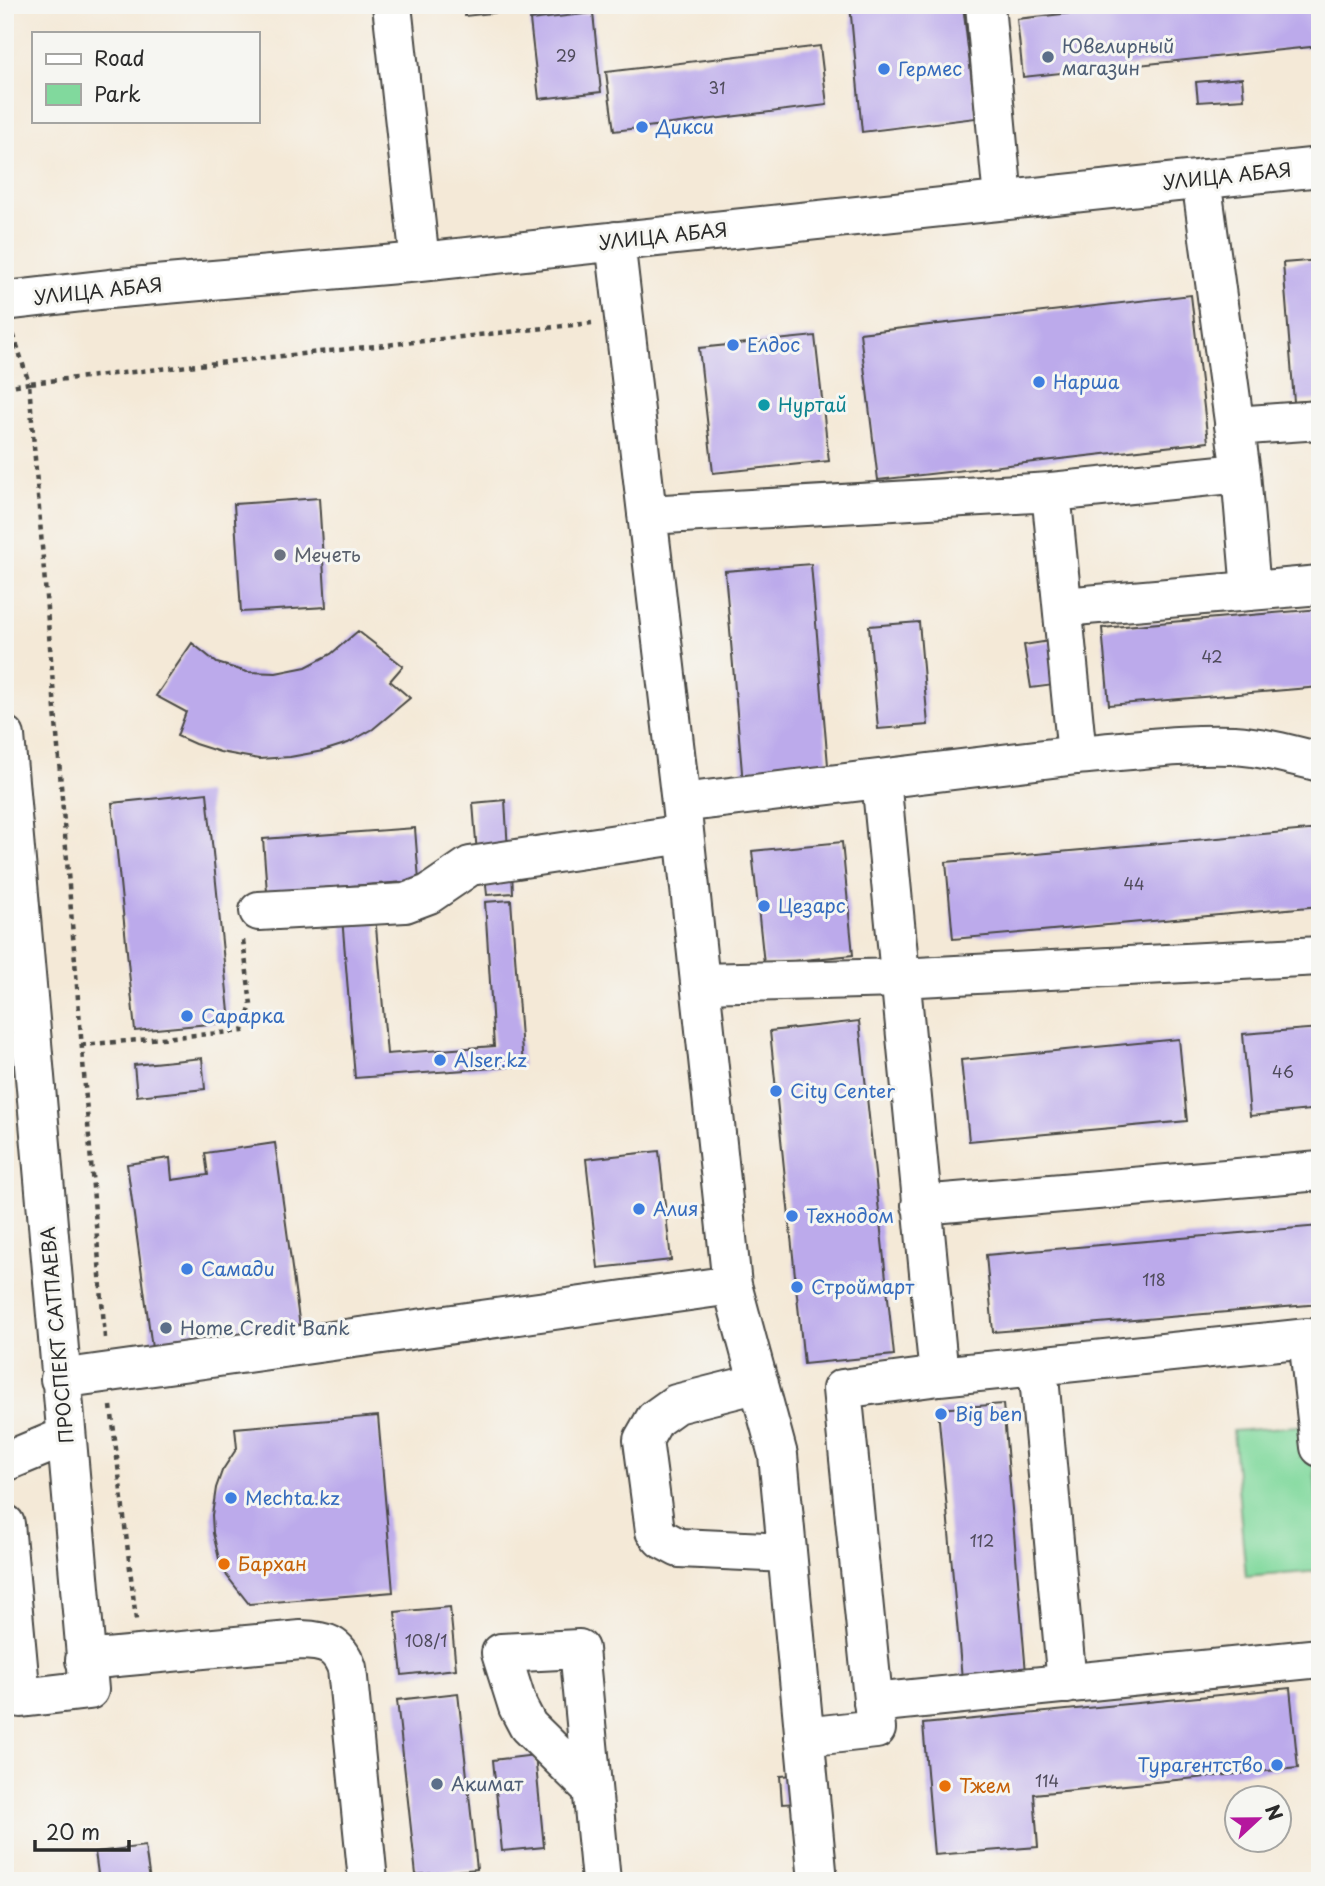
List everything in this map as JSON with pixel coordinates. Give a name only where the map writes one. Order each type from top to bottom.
[{"type":"street","points":[[392,5],[419,262]]},
{"type":"street","points":[[985,5],[1003,200]]},
{"type":"street","name":"УЛИЦА АБАЯ","points":[[9,317],[109,289],[419,262],[1320,167]]},
{"type":"street","points":[[1201,179],[1241,473],[1251,590]]},
{"type":"street","points":[[615,241],[682,818],[732,1285],[778,1455],[818,1881]]},
{"type":"street","points":[[1234,426],[1320,420]]},
{"type":"street","points":[[647,515],[1051,492],[1241,473]]},
{"type":"street","points":[[1051,492],[1077,755]]},
{"type":"street","points":[[1063,607],[1320,584]]},
{"type":"street","name":"ПРОСПЕКТ САТПАЕВА","points":[[5,736],[20,1080],[60,1379],[89,1690],[21,1698],[5,1524]]},
{"type":"street","points":[[259,911],[405,903],[429,894],[470,866],[682,818],[881,779],[1077,755],[1186,746],[1236,745],[1320,762]]},
{"type":"street","points":[[881,779],[939,1376]]},
{"type":"street","points":[[699,983],[900,978],[1320,956]]},
{"type":"street","points":[[921,1205],[1320,1171]]},
{"type":"street","points":[[60,1379],[732,1285]]},
{"type":"street","points":[[804,1737],[876,1729],[842,1389],[939,1376],[1314,1337],[1320,1447]]},
{"type":"street","points":[[1038,1366],[1068,1684]]},
{"type":"street","points":[[759,1383],[676,1404],[655,1419],[643,1440],[655,1531],[662,1539],[679,1549],[787,1553]]},
{"type":"street","points":[[5,1462],[65,1437]]},
{"type":"street","points":[[85,1660],[301,1640],[318,1640],[332,1646],[342,1654],[347,1668],[368,1881]]},
{"type":"street","points":[[873,1703],[1320,1658]]},
{"type":"street","points":[[592,1789],[601,1881]]},
{"type":"path","points":[[9,317],[29,383],[107,1373],[140,1655]]},
{"type":"path","points":[[5,387],[624,320]]},
{"type":"path","points":[[82,1045],[243,1031],[251,1005],[240,916],[259,911]]},
{"type":"green space","points":[[1310,1425],[1320,1534],[1320,1571],[1246,1577],[1233,1431]]},
{"type":"building","points":[[464,5],[547,5],[547,7],[465,16]]},
{"type":"building","points":[[850,5],[963,5],[976,118],[862,132]]},
{"type":"building","points":[[1145,5],[1320,5],[1320,46],[1023,77],[1017,19]]},
{"type":"building","points":[[593,13],[601,92],[539,99],[530,20]]},
{"type":"building","points":[[820,46],[827,105],[614,131],[606,72]]},
{"type":"building","points":[[1242,78],[1244,99],[1198,102],[1196,82]]},
{"type":"building","points":[[1320,260],[1320,400],[1294,402],[1283,263]]},
{"type":"building","points":[[1191,295],[1208,442],[878,480],[860,333]]},
{"type":"building","name":"Нуртай","points":[[815,336],[829,461],[713,473],[699,348]]},
{"type":"building","name":"Мечеть","points":[[319,498],[326,607],[241,612],[234,504]]},
{"type":"building","points":[[811,564],[829,777],[743,784],[725,571]]},
{"type":"building","points":[[1320,609],[1320,687],[1109,705],[1102,628]]},
{"type":"building","points":[[919,622],[928,725],[878,729],[869,626]]},
{"type":"building","points":[[358,631],[403,666],[390,681],[410,698],[373,729],[348,743],[290,757],[259,759],[220,752],[177,736],[186,712],[156,696],[192,643],[217,663],[247,672],[276,673],[306,667],[331,654]]},
{"type":"building","points":[[1056,640],[1062,684],[1031,688],[1024,645]]},
{"type":"building","points":[[207,793],[230,1022],[135,1031],[112,803]]},
{"type":"building","points":[[505,800],[508,851],[477,854],[473,803]]},
{"type":"building","points":[[415,828],[419,881],[267,892],[263,839]]},
{"type":"building","points":[[1320,829],[1320,906],[953,939],[946,862]]},
{"type":"building","points":[[842,842],[853,955],[764,964],[752,851]]},
{"type":"building","points":[[512,872],[513,893],[487,895],[485,874]]},
{"type":"building","points":[[511,900],[523,1066],[355,1078],[342,917],[375,915],[387,1054],[494,1046],[485,902]]},
{"type":"building","points":[[859,1021],[894,1355],[804,1364],[770,1031]]},
{"type":"building","points":[[1320,1028],[1320,1109],[1250,1116],[1243,1034]]},
{"type":"building","points":[[1179,1039],[1187,1121],[969,1141],[961,1060]]},
{"type":"building","points":[[202,1058],[205,1089],[137,1096],[134,1065]]},
{"type":"building","points":[[275,1143],[300,1327],[184,1342],[186,1359],[154,1363],[127,1164],[170,1158],[172,1180],[208,1175],[205,1153]]},
{"type":"building","points":[[659,1151],[671,1260],[598,1268],[586,1159]]},
{"type":"building","points":[[1320,1226],[1320,1304],[993,1332],[986,1255]]},
{"type":"building","points":[[1003,1404],[1026,1673],[962,1679],[938,1409]]},
{"type":"building","points":[[378,1416],[393,1592],[249,1604],[227,1576],[219,1559],[213,1533],[212,1515],[216,1488],[222,1471],[237,1448],[235,1428]]},
{"type":"building","points":[[450,1607],[456,1669],[402,1675],[395,1612]]},
{"type":"building","points":[[1290,1688],[1298,1768],[1034,1794],[1038,1847],[934,1855],[923,1724]]},
{"type":"building","name":"Акимат","points":[[458,1693],[477,1869],[416,1875],[397,1700]]},
{"type":"building","points":[[535,1755],[544,1847],[502,1851],[493,1760]]},
{"type":"building","points":[[796,1775],[798,1803],[782,1804],[780,1776]]},
{"type":"building","points":[[145,1846],[150,1881],[99,1881],[95,1852]]},
{"type":"place","name":"Ювелирный магазин","points":[[1048,57]]},
{"type":"place","name":"Гермес","points":[[884,69]]},
{"type":"place","name":"Дикси","points":[[642,127]]},
{"type":"place","name":"Елдос","points":[[733,345]]},
{"type":"place","name":"Нарша","points":[[1039,382]]},
{"type":"place","name":"Нуртай","points":[[764,405]]},
{"type":"place","name":"Мечеть","points":[[280,555]]},
{"type":"place","name":"Цезарс","points":[[764,906]]},
{"type":"place","name":"Сарарка","points":[[187,1016]]},
{"type":"place","name":"Alser.kz","points":[[440,1060]]},
{"type":"place","name":"City Center","points":[[776,1091]]},
{"type":"place","name":"Алия","points":[[639,1209]]},
{"type":"place","name":"Технодом","points":[[792,1216]]},
{"type":"place","name":"Самади","points":[[187,1269]]},
{"type":"place","name":"Строймарт","points":[[797,1287]]},
{"type":"place","name":"Home Credit Bank","points":[[166,1328]]},
{"type":"place","name":"Big ben","points":[[941,1414]]},
{"type":"place","name":"Mechta.kz","points":[[231,1498]]},
{"type":"place","name":"Бархан","points":[[224,1564]]},
{"type":"place","name":"Турагентство","points":[[1277,1765]]},
{"type":"place","name":"Акимат","points":[[437,1784]]},
{"type":"place","name":"Тжем","points":[[945,1786]]}]
